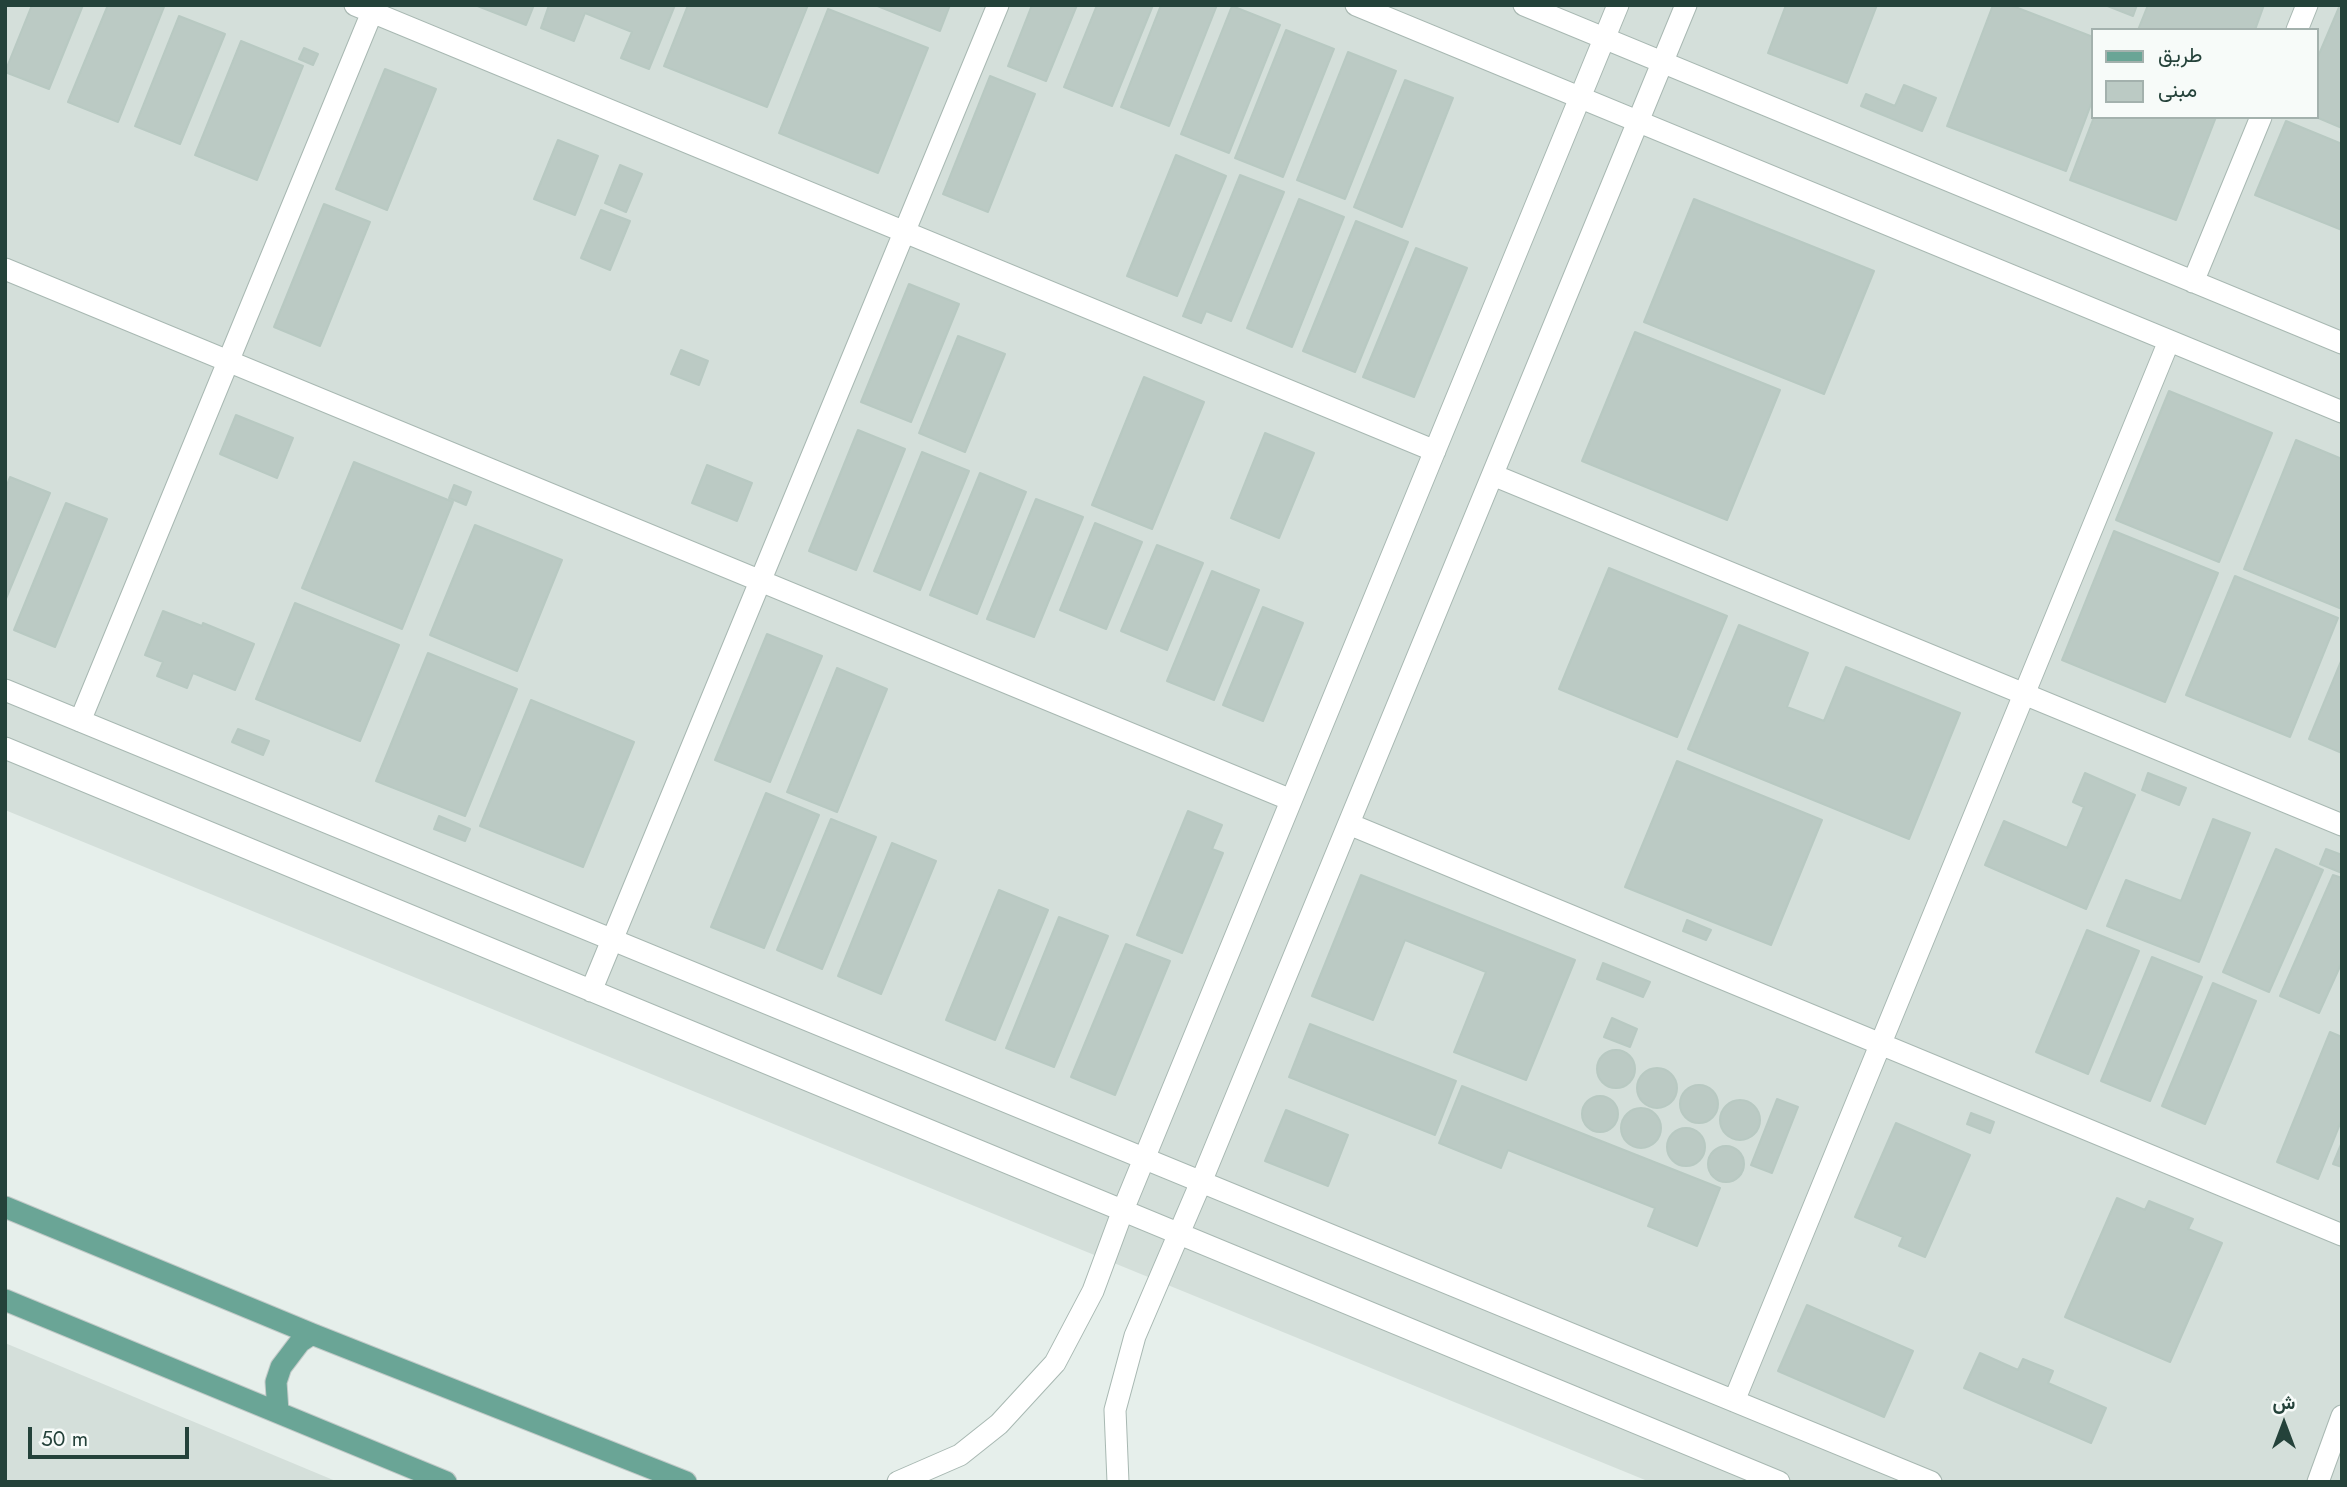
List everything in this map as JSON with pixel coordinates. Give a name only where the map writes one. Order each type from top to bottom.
[{"type":"main road","points":[[5,1207],[312,1334],[685,1482]]},
{"type":"main road","points":[[5,1300],[446,1482]]},
{"type":"main road","points":[[278,1412],[275,1397],[281,1367],[294,1348],[312,1334]]},
{"type":"street","points":[[591,991],[998,5]]},
{"type":"street","points":[[1356,5],[2342,412]]},
{"type":"street","points":[[1524,5],[2342,343]]},
{"type":"street","points":[[898,1482],[960,1455],[999,1424],[1055,1363],[1093,1291],[1122,1210],[1618,5]]},
{"type":"street","points":[[1118,1482],[1115,1410],[1135,1336],[1180,1234],[1686,5]]},
{"type":"street","points":[[2298,28],[2307,5]]},
{"type":"street","points":[[80,721],[228,361],[367,8],[1435,451]]},
{"type":"street","points":[[2193,282],[2260,119]]},
{"type":"street","points":[[5,269],[1291,800]]},
{"type":"street","points":[[1734,1401],[2169,341]]},
{"type":"street","points":[[1493,475],[2342,825]]},
{"type":"street","points":[[5,690],[1931,1482]]},
{"type":"street","points":[[5,748],[1779,1482]]},
{"type":"street","points":[[1349,824],[2342,1235]]},
{"type":"street","points":[[2318,1482],[2342,1416]]},
{"type":"shaded area","points":[[5,5],[2342,5],[2342,1482],[1650,1482],[5,810]]},
{"type":"shaded area","points":[[5,1343],[338,1482],[5,1482]]},
{"type":"building","points":[[32,5],[83,5],[49,89],[5,72]]},
{"type":"building","points":[[108,5],[164,7],[118,122],[68,102]]},
{"type":"building","points":[[475,5],[534,5],[526,25]]},
{"type":"building","points":[[549,5],[675,5],[649,69],[621,58],[632,32],[585,13],[574,41],[541,28]]},
{"type":"building","points":[[688,5],[808,5],[767,107],[664,66]]},
{"type":"building","points":[[875,5],[950,5],[940,31]]},
{"type":"building","points":[[1032,5],[1077,5],[1046,81],[1008,66]]},
{"type":"building","points":[[1097,5],[1153,5],[1112,106],[1064,87]]},
{"type":"building","points":[[1161,5],[1217,5],[1169,126],[1121,107]]},
{"type":"building","points":[[1786,5],[1877,5],[1847,83],[1768,53]]},
{"type":"building","points":[[1993,5],[2010,5],[2092,37],[2092,102],[2066,171],[1947,126]]},
{"type":"building","points":[[2105,5],[2137,5],[2133,16]]},
{"type":"building","points":[[2148,5],[2264,5],[2256,28],[2139,28]]},
{"type":"building","points":[[2342,5],[2342,128],[2319,118],[2319,54]]},
{"type":"building","points":[[1232,6],[1280,25],[1229,153],[1181,134]]},
{"type":"building","points":[[828,9],[928,48],[878,173],[779,133]]},
{"type":"building","points":[[179,16],[225,34],[180,144],[135,126]]},
{"type":"building","points":[[1286,30],[1334,49],[1283,177],[1235,158]]},
{"type":"building","points":[[241,41],[303,66],[257,180],[195,155]]},
{"type":"building","points":[[304,48],[318,54],[313,65],[299,59]]},
{"type":"building","points":[[1348,52],[1396,71],[1345,199],[1297,180]]},
{"type":"building","points":[[385,69],[436,89],[387,210],[336,189]]},
{"type":"building","points":[[990,76],[1035,94],[988,212],[943,194]]},
{"type":"building","points":[[1405,80],[1453,98],[1402,227],[1354,207]]},
{"type":"building","points":[[1904,85],[1936,98],[1922,131],[1861,106],[1866,94],[1895,106]]},
{"type":"building","points":[[2093,119],[2215,119],[2176,220],[2070,180]]},
{"type":"building","points":[[2286,121],[2342,144],[2342,230],[2255,195]]},
{"type":"building","points":[[558,140],[598,156],[575,215],[534,199]]},
{"type":"building","points":[[1176,155],[1226,176],[1177,296],[1127,276]]},
{"type":"building","points":[[620,165],[642,174],[626,212],[605,203]]},
{"type":"building","points":[[1240,175],[1284,192],[1231,321],[1206,311],[1201,323],[1183,316]]},
{"type":"building","points":[[1299,199],[1344,217],[1292,347],[1247,328]]},
{"type":"building","points":[[1694,199],[1874,271],[1824,394],[1644,322]]},
{"type":"building","points":[[324,204],[370,222],[320,346],[274,327]]},
{"type":"building","points":[[601,210],[630,221],[610,270],[581,258]]},
{"type":"building","points":[[1356,221],[1408,242],[1355,372],[1303,351]]},
{"type":"building","points":[[1416,248],[1467,268],[1414,397],[1363,377]]},
{"type":"building","points":[[909,284],[959,304],[911,422],[861,402]]},
{"type":"building","points":[[1635,332],[1780,390],[1727,520],[1582,461]]},
{"type":"building","points":[[958,336],[1005,354],[965,452],[919,433]]},
{"type":"building","points":[[681,350],[708,361],[699,385],[671,374]]},
{"type":"building","points":[[1144,377],[1204,402],[1152,529],[1092,505]]},
{"type":"building","points":[[2169,391],[2272,433],[2219,562],[2116,520]]},
{"type":"building","points":[[236,415],[293,438],[277,478],[220,454]]},
{"type":"building","points":[[858,430],[905,449],[856,570],[809,551]]},
{"type":"building","points":[[1265,433],[1314,453],[1279,538],[1231,518]]},
{"type":"building","points":[[2296,440],[2342,459],[2342,609],[2244,569]]},
{"type":"building","points":[[922,452],[969,471],[920,590],[874,571]]},
{"type":"building","points":[[354,462],[453,502],[402,629],[302,588]]},
{"type":"building","points":[[707,465],[752,483],[737,521],[692,503]]},
{"type":"building","points":[[980,473],[1026,492],[977,614],[930,595]]},
{"type":"building","points":[[10,477],[50,493],[5,601],[5,490]]},
{"type":"building","points":[[454,485],[471,492],[466,505],[449,498]]},
{"type":"building","points":[[1036,499],[1083,517],[1034,637],[987,619]]},
{"type":"building","points":[[66,503],[107,519],[55,647],[14,630]]},
{"type":"building","points":[[1095,523],[1142,542],[1106,629],[1060,610]]},
{"type":"building","points":[[475,525],[562,560],[517,671],[430,635]]},
{"type":"building","points":[[2114,531],[2218,573],[2165,702],[2062,660]]},
{"type":"building","points":[[1157,545],[1203,563],[1167,650],[1121,631]]},
{"type":"building","points":[[1609,568],[1727,616],[1677,737],[1559,689]]},
{"type":"building","points":[[1212,571],[1259,590],[1214,700],[1167,681]]},
{"type":"building","points":[[2235,576],[2338,618],[2290,737],[2186,695]]},
{"type":"building","points":[[295,603],[399,645],[360,741],[256,699]]},
{"type":"building","points":[[1263,607],[1303,623],[1263,721],[1223,705]]},
{"type":"building","points":[[163,611],[202,626],[203,623],[254,644],[235,690],[193,673],[187,688],[157,676],[163,662],[145,655]]},
{"type":"building","points":[[1739,625],[1808,653],[1787,707],[1824,721],[1846,667],[1960,713],[1909,839],[1688,749]]},
{"type":"building","points":[[767,634],[822,656],[770,782],[715,760]]},
{"type":"building","points":[[428,653],[517,689],[465,816],[376,781]]},
{"type":"building","points":[[2342,659],[2342,753],[2309,739]]},
{"type":"building","points":[[837,668],[887,689],[837,812],[787,792]]},
{"type":"building","points":[[531,700],[634,742],[583,867],[480,826]]},
{"type":"building","points":[[238,729],[269,741],[263,755],[232,742]]},
{"type":"building","points":[[1677,761],[1822,820],[1771,945],[1625,887]]},
{"type":"building","points":[[2085,773],[2135,795],[2086,909],[1985,865],[2004,821],[2067,848],[2084,807],[2073,802]]},
{"type":"building","points":[[2148,773],[2186,788],[2179,805],[2142,790]]},
{"type":"building","points":[[766,793],[819,815],[764,948],[711,927]]},
{"type":"building","points":[[1188,811],[1222,825],[1212,849],[1223,853],[1182,953],[1137,935]]},
{"type":"building","points":[[439,816],[470,829],[465,841],[434,829]]},
{"type":"building","points":[[831,819],[876,837],[822,969],[777,950]]},
{"type":"building","points":[[2213,819],[2250,833],[2199,962],[2107,926],[2126,880],[2181,901]]},
{"type":"building","points":[[892,843],[936,861],[881,994],[838,976]]},
{"type":"building","points":[[2276,849],[2323,870],[2269,992],[2223,972]]},
{"type":"building","points":[[2326,849],[2342,855],[2342,873],[2320,864]]},
{"type":"building","points":[[1361,875],[1575,960],[1526,1080],[1454,1052],[1486,972],[1405,940],[1373,1020],[1312,996]]},
{"type":"building","points":[[2333,875],[2342,878],[2342,962],[2319,1013],[2280,996]]},
{"type":"building","points":[[999,890],[1048,910],[995,1040],[946,1020]]},
{"type":"building","points":[[1059,917],[1108,936],[1054,1067],[1006,1048]]},
{"type":"building","points":[[1687,920],[1711,930],[1706,940],[1683,931]]},
{"type":"building","points":[[2087,930],[2139,951],[2088,1074],[2036,1052]]},
{"type":"building","points":[[1126,944],[1170,961],[1115,1095],[1071,1077]]},
{"type":"building","points":[[2152,957],[2202,977],[2150,1101],[2101,1081]]},
{"type":"building","points":[[1603,963],[1650,982],[1643,997],[1597,979]]},
{"type":"building","points":[[2213,983],[2256,1001],[2205,1124],[2162,1106]]},
{"type":"building","points":[[1612,1018],[1637,1029],[1630,1047],[1604,1037]]},
{"type":"building","points":[[1310,1024],[1456,1081],[1435,1135],[1289,1077]]},
{"type":"building","points":[[2330,1032],[2342,1037],[2342,1119],[2318,1179],[2277,1162]]},
{"type":"building","points":[[1616,1050],[1629,1056],[1635,1069],[1629,1082],[1616,1088],[1603,1082],[1597,1069],[1603,1056]]},
{"type":"building","points":[[1657,1068],[1671,1074],[1677,1088],[1671,1102],[1657,1108],[1643,1102],[1637,1088],[1643,1074]]},
{"type":"building","points":[[1699,1085],[1712,1091],[1718,1104],[1712,1117],[1699,1123],[1686,1117],[1680,1104],[1686,1091]]},
{"type":"building","points":[[1462,1086],[1720,1188],[1697,1246],[1648,1226],[1655,1208],[1508,1150],[1501,1168],[1439,1143]]},
{"type":"building","points":[[1600,1096],[1613,1101],[1618,1114],[1613,1127],[1600,1132],[1587,1127],[1582,1114],[1587,1101]]},
{"type":"building","points":[[1777,1099],[1798,1107],[1772,1173],[1751,1165]]},
{"type":"building","points":[[1740,1100],[1748,1101],[1754,1106],[1759,1112],[1759,1128],[1754,1134],[1748,1139],[1740,1140],[1732,1139],[1726,1134],[1721,1128],[1720,1120],[1721,1112],[1726,1106],[1732,1101]]},
{"type":"building","points":[[1641,1108],[1649,1109],[1655,1114],[1660,1120],[1660,1136],[1655,1142],[1649,1147],[1641,1148],[1633,1147],[1627,1142],[1622,1136],[1621,1128],[1622,1120],[1627,1114],[1633,1109]]},
{"type":"building","points":[[1286,1110],[1348,1135],[1328,1186],[1265,1161]]},
{"type":"building","points":[[1971,1113],[1994,1122],[1990,1133],[1967,1124]]},
{"type":"building","points":[[1896,1123],[1970,1155],[1925,1257],[1899,1246],[1903,1237],[1855,1217]]},
{"type":"building","points":[[1686,1128],[1699,1134],[1705,1147],[1699,1160],[1686,1166],[1673,1160],[1667,1147],[1673,1134]]},
{"type":"building","points":[[2342,1142],[2342,1167],[2333,1164]]},
{"type":"building","points":[[1726,1146],[1739,1151],[1744,1164],[1739,1177],[1726,1182],[1713,1177],[1708,1164],[1713,1151]]},
{"type":"building","points":[[2117,1198],[2145,1210],[2149,1201],[2193,1219],[2188,1229],[2222,1243],[2170,1362],[2065,1317]]},
{"type":"building","points":[[1807,1305],[1913,1351],[1884,1417],[1778,1371]]},
{"type":"building","points":[[1980,1353],[2018,1370],[2023,1359],[2053,1371],[2048,1383],[2106,1408],[2091,1443],[1964,1388]]}]
